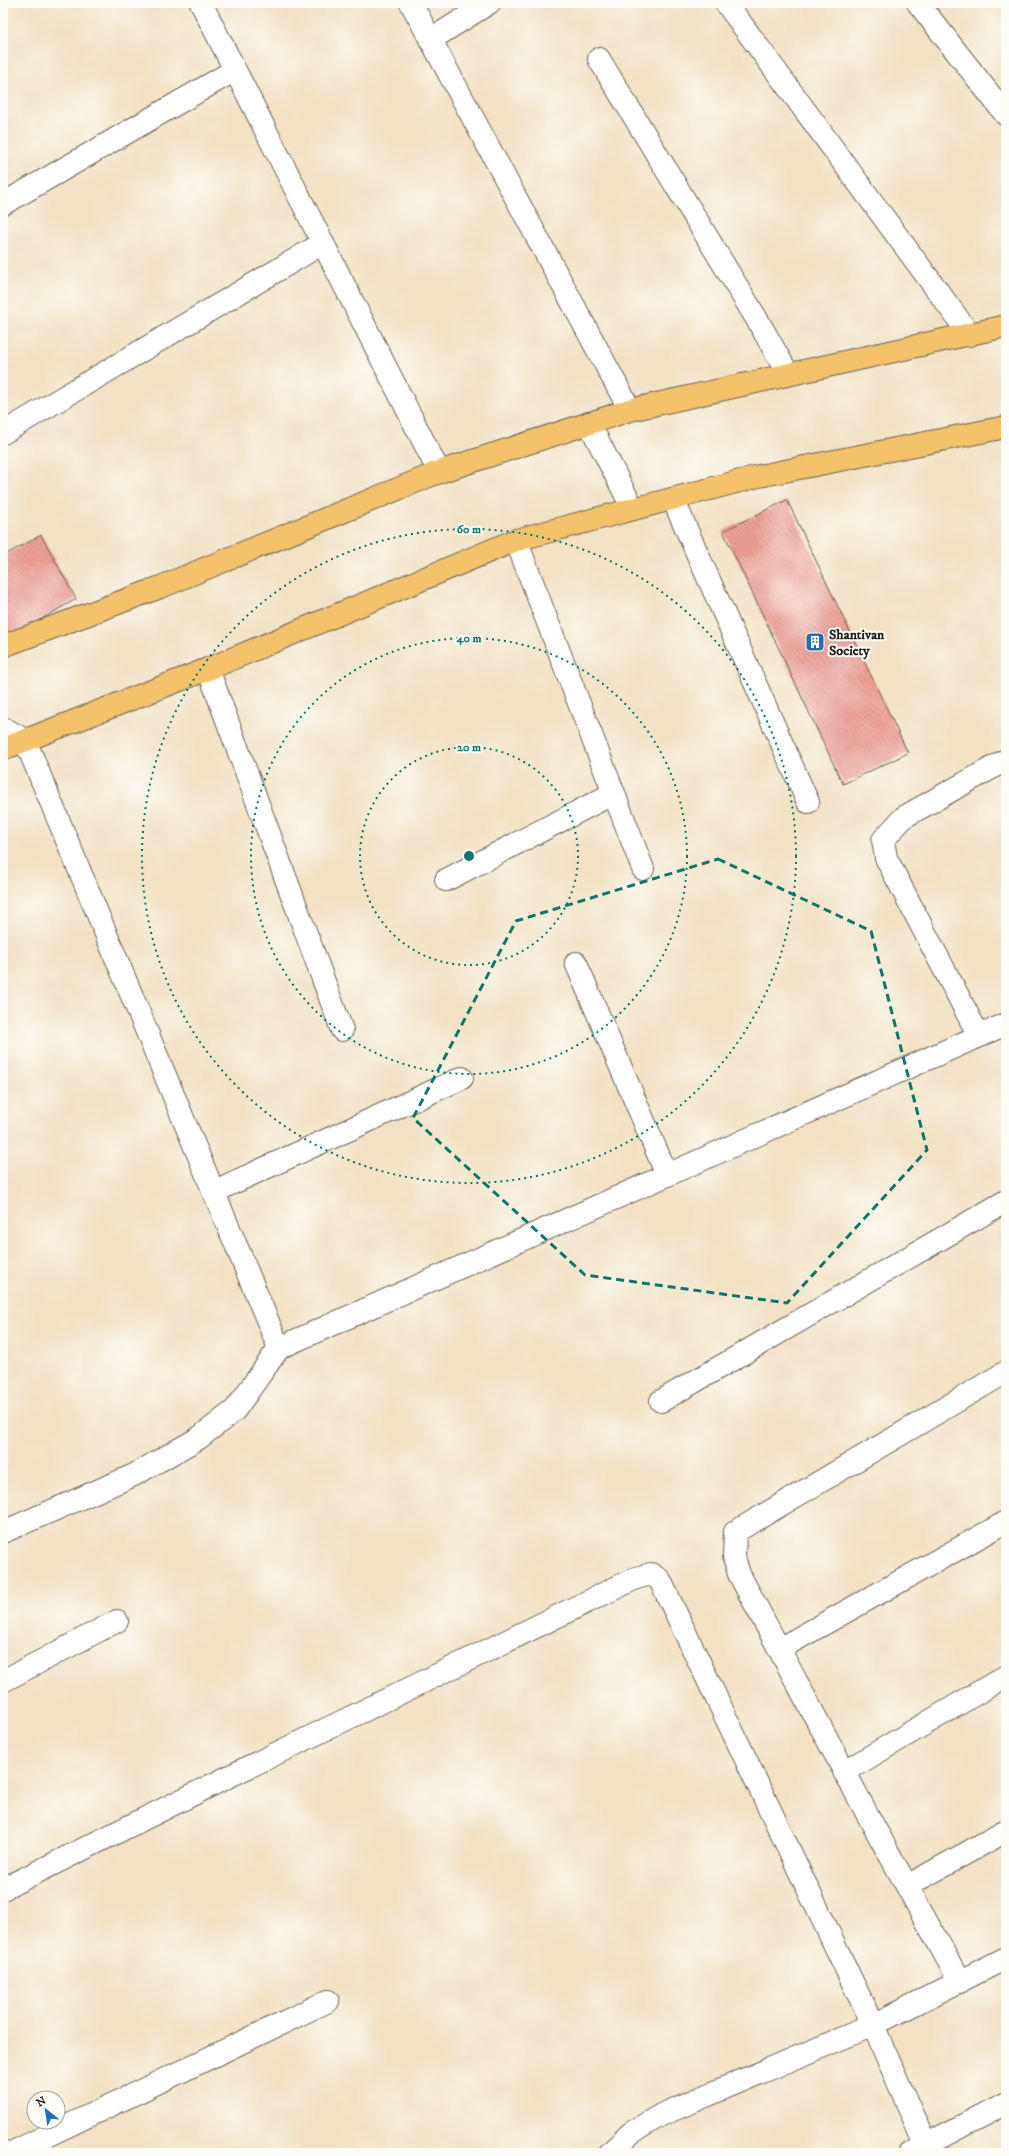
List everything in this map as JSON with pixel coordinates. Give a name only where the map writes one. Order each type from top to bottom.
[{"type":"main road","points":[[3,646],[158,588],[439,472],[589,423],[630,410],[1006,326]]},
{"type":"main road","points":[[3,749],[208,669],[516,540],[759,476],[1006,427]]},
{"type":"street","points":[[200,3],[439,472]]},
{"type":"street","points":[[411,3],[630,410]]},
{"type":"street","points":[[430,40],[489,3]]},
{"type":"street","points":[[726,3],[970,335]]},
{"type":"street","points":[[918,3],[1003,104]]},
{"type":"street","points":[[599,59],[788,374]]},
{"type":"street","points":[[3,204],[235,70]]},
{"type":"street","points":[[3,433],[323,243]]},
{"type":"street","points":[[589,423],[633,509]]},
{"type":"street","points":[[673,499],[808,802]]},
{"type":"street","points":[[516,540],[643,869]]},
{"type":"street","points":[[208,669],[342,1030]]},
{"type":"street","points":[[3,728],[25,740],[279,1348]]},
{"type":"street","points":[[979,1036],[886,858],[883,840],[904,817],[1006,760]]},
{"type":"street","points":[[446,880],[614,793]]},
{"type":"street","points":[[576,963],[667,1175]]},
{"type":"street","points":[[3,1532],[134,1475],[198,1438],[235,1410],[279,1348],[1006,1024]]},
{"type":"street","points":[[213,1192],[462,1078]]},
{"type":"street","points":[[661,1400],[1006,1201]]},
{"type":"street","points":[[960,1982],[844,1772],[739,1574],[734,1558],[735,1532],[1006,1372]]},
{"type":"street","points":[[779,1649],[1006,1522]]},
{"type":"street","points":[[3,1889],[636,1578],[651,1574],[660,1580],[873,2026],[922,2150],[1006,2103]]},
{"type":"street","points":[[3,1681],[117,1621]]},
{"type":"street","points":[[844,1772],[1006,1676]]},
{"type":"street","points":[[907,1886],[1006,1831]]},
{"type":"street","points":[[610,2153],[631,2133],[661,2115],[873,2026],[1006,1958]]},
{"type":"street","points":[[11,2153],[328,2001]]},
{"type":"highlighted area","points":[[718,859],[871,931],[927,1150],[787,1303],[585,1275],[413,1118],[516,921]]},
{"type":"building","name":"Shantivan Society","points":[[787,500],[908,753],[843,784],[723,531]]},
{"type":"building","points":[[41,535],[76,599],[3,641],[3,556]]},
{"type":"place","name":"Shantivan Society","points":[[815,642]]}]
